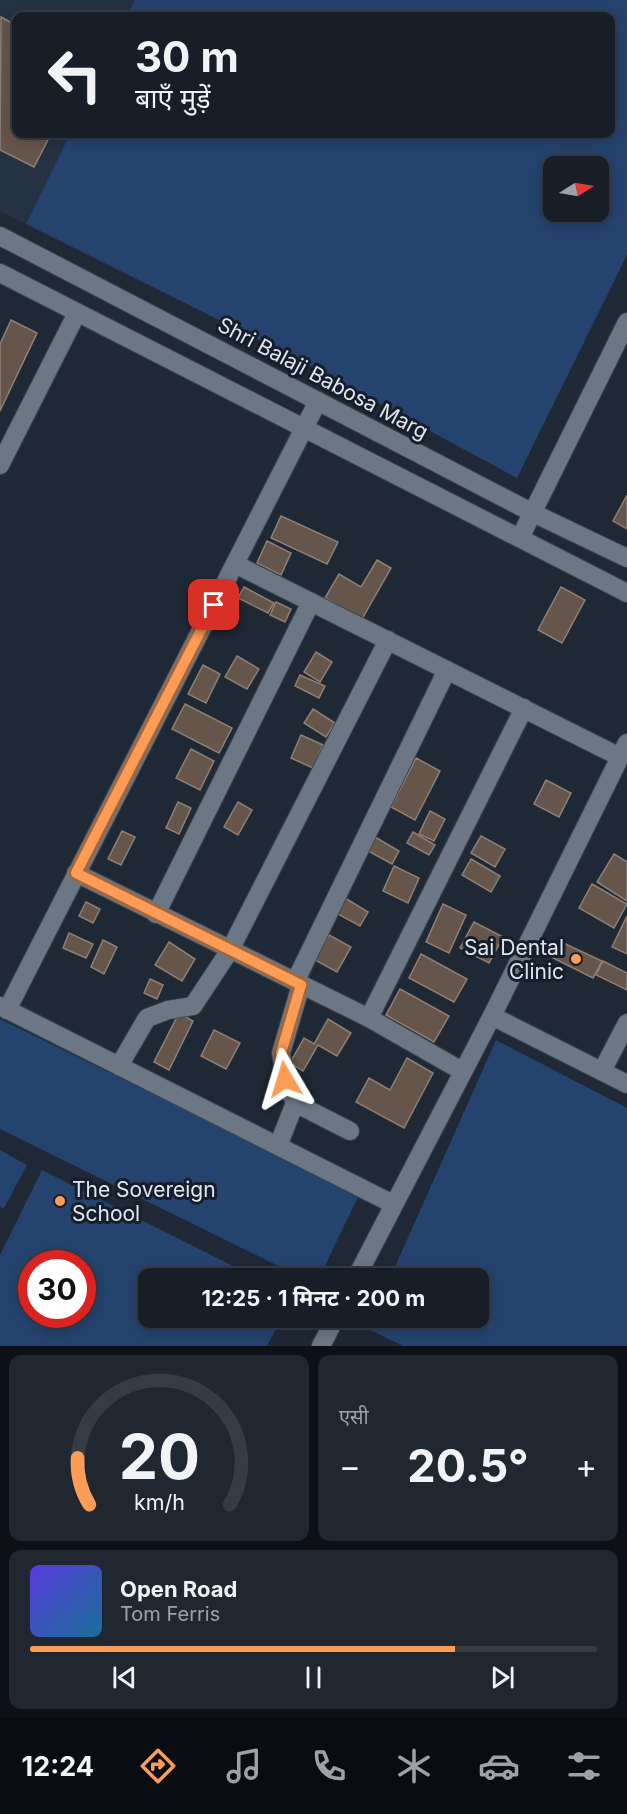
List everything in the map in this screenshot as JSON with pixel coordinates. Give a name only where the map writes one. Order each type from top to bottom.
[{"type":"street","name":"Shri Balaji Babosa Marg","points":[[0,236],[533,513],[627,558]]},
{"type":"street","points":[[0,273],[627,593]]},
{"type":"street","points":[[0,465],[77,313]]},
{"type":"street","points":[[520,538],[627,322]]},
{"type":"street","points":[[318,401],[76,873],[3,1008],[393,1204]]},
{"type":"street","points":[[235,564],[524,708],[624,750],[492,1016],[361,1268]]},
{"type":"street","points":[[156,914],[311,602]]},
{"type":"street","points":[[119,1066],[147,1018],[168,1010],[194,1006],[230,950],[388,640]]},
{"type":"street","points":[[350,1131],[295,1103],[285,1079],[281,1053],[298,983],[447,670]]},
{"type":"street","points":[[369,1018],[524,708]]},
{"type":"street","points":[[76,873],[369,1018],[462,1071]]},
{"type":"street","points":[[492,1016],[627,1084]]},
{"type":"street","points":[[602,1071],[627,1023]]},
{"type":"street","points":[[279,1146],[295,1103]]},
{"type":"street","points":[[329,1343],[333,1328]]},
{"type":"shaded area","points":[[0,0],[135,0],[129,12],[12,12],[12,138],[68,138],[26,224],[0,211]]},
{"type":"shaded area","points":[[135,0],[627,0],[627,255],[517,478],[299,360],[26,224],[68,138],[615,138],[615,12],[129,12]]},
{"type":"shaded area","points":[[0,1019],[359,1195],[324,1268],[283,1268],[0,1129]]},
{"type":"shaded area","points":[[496,1040],[627,1108],[627,1346],[403,1346],[368,1328],[489,1328],[489,1268],[394,1268]]},
{"type":"shaded area","points":[[0,1150],[27,1165],[4,1208],[0,1207]]},
{"type":"shaded area","name":"The Sovereign School","points":[[42,1170],[237,1268],[138,1268],[138,1328],[276,1328],[267,1346],[0,1346],[0,1255]]},
{"type":"building","points":[[1,17],[12,23],[12,138],[49,138],[34,167],[0,150]]},
{"type":"building","points":[[11,320],[37,333],[0,411],[0,344]]},
{"type":"building","points":[[627,495],[627,529],[613,521]]},
{"type":"building","points":[[281,516],[338,542],[327,564],[271,538]]},
{"type":"building","points":[[267,541],[291,553],[281,575],[257,563]]},
{"type":"building","points":[[377,560],[391,568],[362,619],[325,598],[339,574],[361,587]]},
{"type":"building","points":[[244,587],[274,603],[268,613],[238,598]]},
{"type":"building","points":[[561,587],[585,600],[562,643],[538,630]]},
{"type":"building","points":[[276,602],[291,609],[285,622],[270,615]]},
{"type":"building","points":[[316,652],[332,662],[320,682],[304,672]]},
{"type":"building","points":[[237,656],[259,669],[247,689],[225,677]]},
{"type":"building","points":[[203,665],[220,674],[206,703],[188,694]]},
{"type":"building","points":[[300,675],[325,686],[319,698],[295,686]]},
{"type":"building","points":[[185,704],[232,728],[219,753],[172,729]]},
{"type":"building","points":[[313,709],[335,723],[326,737],[304,723]]},
{"type":"building","points":[[301,735],[323,745],[313,768],[291,758]]},
{"type":"building","points":[[191,749],[214,761],[200,790],[176,778]]},
{"type":"building","points":[[416,758],[440,771],[415,820],[391,807]]},
{"type":"building","points":[[546,780],[571,793],[559,817],[534,804]]},
{"type":"building","points":[[178,802],[191,808],[179,834],[166,828]]},
{"type":"building","points":[[238,802],[252,810],[238,835],[224,827]]},
{"type":"building","points":[[430,811],[445,819],[434,841],[419,834]]},
{"type":"building","points":[[122,831],[135,837],[121,865],[108,859]]},
{"type":"building","points":[[413,832],[435,845],[429,855],[407,843]]},
{"type":"building","points":[[481,836],[505,849],[495,867],[471,853]]},
{"type":"building","points":[[375,837],[399,851],[392,864],[368,851]]},
{"type":"building","points":[[614,854],[627,862],[627,901],[597,882]]},
{"type":"building","points":[[471,859],[500,876],[491,892],[462,875]]},
{"type":"building","points":[[394,866],[419,878],[408,903],[383,891]]},
{"type":"building","points":[[592,884],[627,904],[614,928],[579,908]]},
{"type":"building","points":[[345,898],[368,912],[360,926],[336,913]]},
{"type":"building","points":[[86,902],[100,909],[93,923],[79,916]]},
{"type":"building","points":[[443,904],[466,915],[449,953],[426,942]]},
{"type":"building","points":[[627,916],[627,954],[612,947]]},
{"type":"building","points":[[474,922],[503,937],[489,963],[460,948]]},
{"type":"building","points":[[69,933],[93,944],[86,958],[63,948]]},
{"type":"building","points":[[329,935],[351,947],[337,972],[315,960]]},
{"type":"building","points":[[103,940],[117,947],[104,974],[91,967]]},
{"type":"building","name":"Sai Dental Clinic","points":[[559,941],[602,961],[593,978],[551,957]]},
{"type":"building","points":[[169,942],[195,959],[182,981],[155,965]]},
{"type":"building","points":[[421,954],[467,979],[454,1002],[409,978]]},
{"type":"building","points":[[603,961],[627,973],[627,990],[596,975]]},
{"type":"building","points":[[150,979],[163,985],[157,999],[144,993]]},
{"type":"building","points":[[400,989],[449,1016],[434,1042],[386,1015]]},
{"type":"building","points":[[179,1013],[193,1021],[169,1070],[154,1062]]},
{"type":"building","points":[[328,1019],[351,1033],[337,1056],[318,1045],[303,1071],[290,1063],[304,1038],[314,1044]]},
{"type":"building","points":[[214,1030],[240,1043],[226,1069],[201,1056]]},
{"type":"building","points":[[407,1058],[433,1073],[404,1128],[356,1102],[369,1078],[390,1090]]},
{"type":"place","name":"Sai Dental Clinic","points":[[576,959]]},
{"type":"place","name":"The Sovereign School","points":[[60,1201]]},
{"type":"route","points":[[214,605],[76,873],[301,985],[281,1053],[285,1079]]}]
